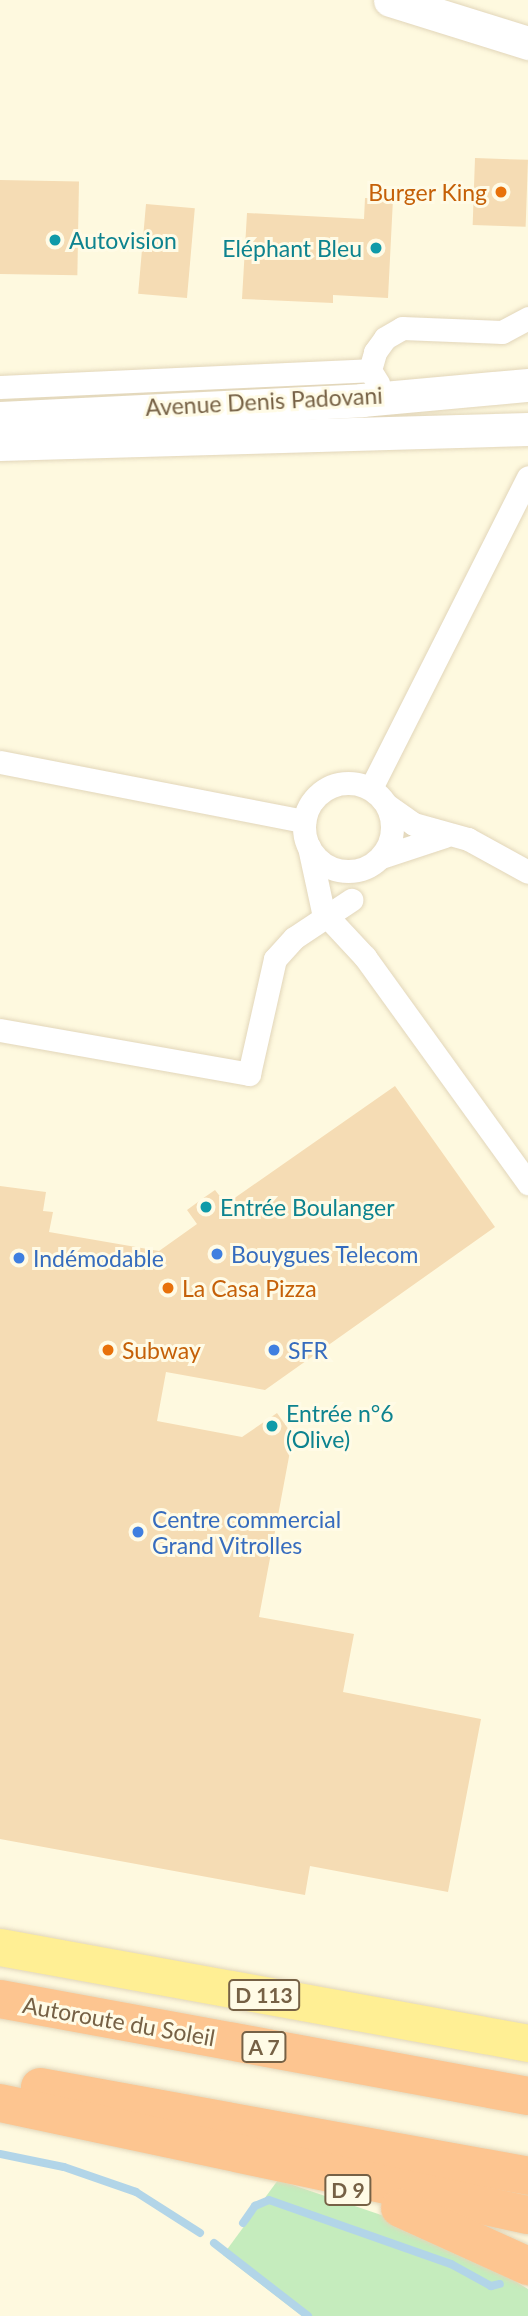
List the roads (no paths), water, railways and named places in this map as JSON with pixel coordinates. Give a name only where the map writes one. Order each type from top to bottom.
[{"type":"highway","name":"Autoroute du Soleil","points":[[0,1999],[528,2096]]},
{"type":"highway","points":[[0,2080],[528,2175]]},
{"type":"highway","points":[[0,2104],[528,2215]]},
{"type":"highway","name":"D 9","points":[[264,2161],[431,2219],[528,2266]]},
{"type":"main road","points":[[390,0],[528,43]]},
{"type":"main road","points":[[366,385],[528,402]]},
{"type":"main road","name":"Avenue Denis Padovani","points":[[3,436],[34,412],[366,385],[399,393],[528,385]]},
{"type":"main road","points":[[253,433],[317,424],[528,415]]},
{"type":"main road","name":"Avenue Denis Padovani","points":[[3,436],[253,433],[325,439],[528,429]]},
{"type":"main road","name":"D 113","points":[[0,1947],[528,2043]]},
{"type":"street","points":[[0,387],[366,385],[385,338],[402,328],[502,332],[528,318]]},
{"type":"street","points":[[0,407],[34,412]]},
{"type":"street","points":[[370,788],[528,477]]},
{"type":"street","points":[[0,762],[304,821]]},
{"type":"street","points":[[528,872],[468,839],[445,836],[388,806],[370,788],[349,782],[325,789],[304,821],[314,888],[328,919],[365,957],[528,1183]]},
{"type":"street","points":[[0,1030],[241,1077],[249,1074],[275,959],[294,939],[328,919],[351,900],[393,830],[388,806]]},
{"type":"street","points":[[309,847],[340,871],[375,862],[445,836]]},
{"type":"street","points":[[351,900],[351,922],[365,957]]},
{"type":"waterway","points":[[0,2154],[64,2167],[136,2192],[200,2233]]},
{"type":"waterway","points":[[243,2223],[255,2206],[269,2200],[451,2264],[491,2286],[500,2284]]},
{"type":"waterway","points":[[214,2243],[308,2316]]},
{"type":"place","name":"Burger King","points":[[501,192]]},
{"type":"place","name":"Autovision","points":[[55,240]]},
{"type":"place","name":"Eléphant Bleu","points":[[376,248]]},
{"type":"place","name":"Entrée Boulanger","points":[[206,1207]]},
{"type":"place","name":"Bouygues Telecom","points":[[217,1254]]},
{"type":"place","name":"Indémodable","points":[[19,1258]]},
{"type":"place","name":"La Casa Pizza","points":[[168,1288]]},
{"type":"place","name":"Subway","points":[[108,1350]]},
{"type":"place","name":"SFR","points":[[274,1350]]},
{"type":"place","name":"Entrée n°6 (Olive)","points":[[272,1426]]},
{"type":"place","name":"Centre commercial Grand Vitrolles","points":[[138,1532]]}]
